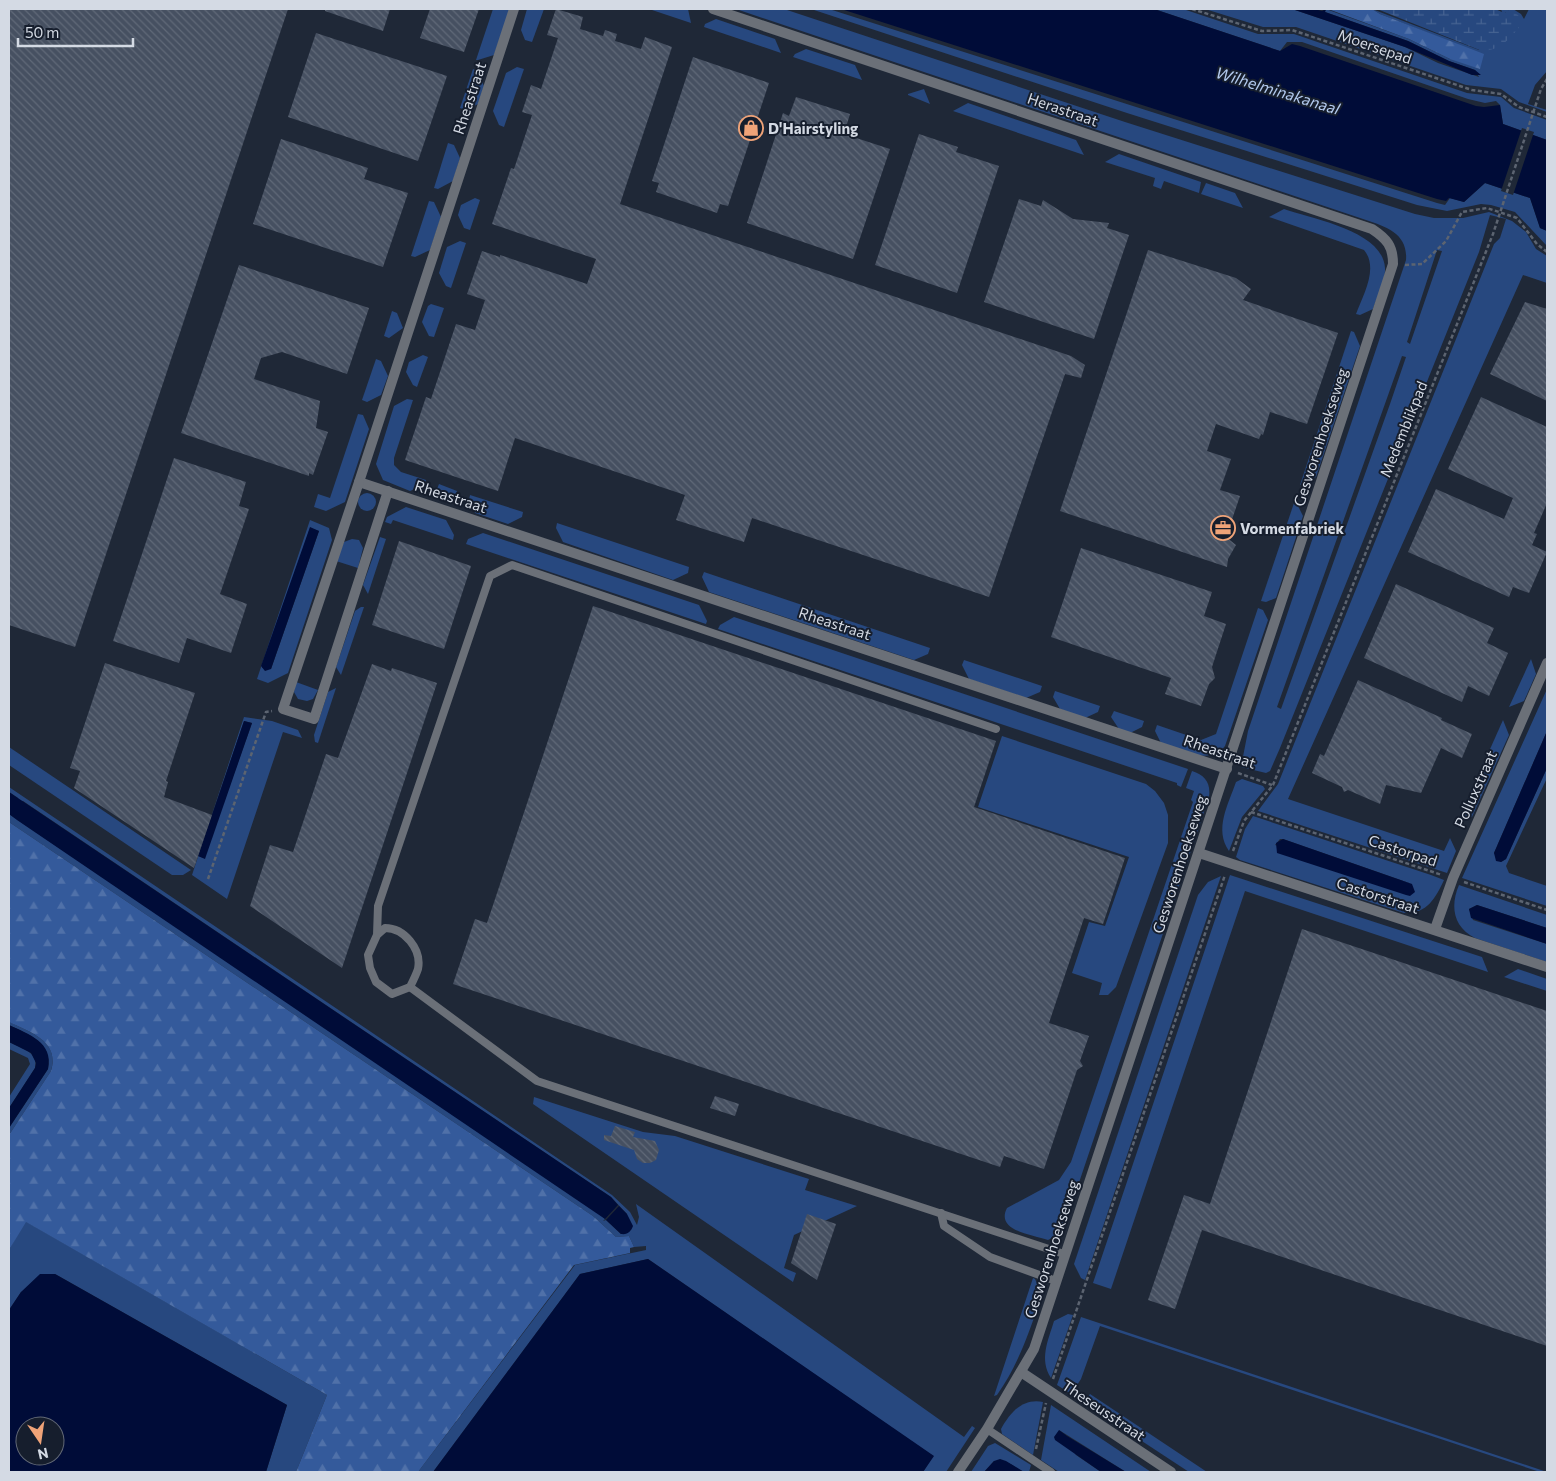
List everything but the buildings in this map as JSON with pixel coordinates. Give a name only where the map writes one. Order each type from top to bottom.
[{"type":"street","name":"Rheastraat","points":[[283,709],[514,9]]},
{"type":"street","name":"Herastraat","points":[[713,9],[1372,229],[1387,238],[1393,251]]},
{"type":"street","name":"Gesworenhoekseweg","points":[[958,1472],[987,1429],[1034,1349],[1064,1254],[1200,853],[1393,264],[1393,251]]},
{"type":"street","name":"Rheastraat","points":[[359,482],[1227,769]]},
{"type":"street","points":[[283,709],[314,719],[388,492]]},
{"type":"street","name":"Polluxstraat","points":[[1436,929],[1453,878],[1547,663]]},
{"type":"street","name":"Castorstraat","points":[[1200,853],[1547,967]]},
{"type":"street","name":"Theseusstraat","points":[[1021,1372],[1171,1472]]},
{"type":"lane","points":[[377,935],[385,928],[395,928],[413,942],[419,967],[410,987],[392,994],[376,982],[370,968],[368,955],[377,935],[378,906],[490,576],[512,565],[996,729]]},
{"type":"lane","points":[[410,987],[537,1081],[1064,1254]]},
{"type":"lane","points":[[941,1213],[944,1226],[990,1257],[1056,1281]]},
{"type":"lane","points":[[987,1429],[1051,1472]]},
{"type":"path","name":"Moersepad","points":[[1192,9],[1262,31],[1292,30],[1472,90],[1502,94],[1519,107],[1547,117]]},
{"type":"path","name":"Medemblikpad","points":[[1273,785],[1493,234],[1541,90],[1547,79]]},
{"type":"path","points":[[1393,264],[1422,264],[1446,241],[1462,212],[1486,208],[1517,218],[1537,244],[1547,252]]},
{"type":"path","points":[[208,879],[266,712],[283,709]]},
{"type":"path","name":"Rheastraat","points":[[1227,769],[1273,785]]},
{"type":"path","points":[[1033,1460],[1049,1391],[1244,821],[1273,785]]},
{"type":"path","name":"Castorpad","points":[[1251,812],[1547,910]]},
{"type":"green space","points":[[493,9],[510,9],[494,55],[476,60]]},
{"type":"green space","points":[[527,9],[544,9],[532,42],[525,40],[521,30]]},
{"type":"green space","points":[[649,9],[688,9],[691,23]]},
{"type":"green space","points":[[736,9],[784,9],[1125,122],[1415,214],[1434,218],[1463,218],[1489,212],[1512,221],[1526,232],[1536,249],[1547,256],[1547,283],[1523,275],[1288,799],[1444,851],[1450,838],[1456,851],[1447,873],[1258,811],[1278,784],[1494,244],[1500,238],[1506,219],[1490,215],[1479,252],[1270,771],[1266,773],[1241,767],[1248,731],[1406,260],[1404,244],[1395,233],[1381,226]],"holes":[[[1437,250],[1442,251],[1410,344],[1407,342]],[[1402,356],[1406,357],[1390,404],[1281,709],[1277,707]]]},
{"type":"green space","points":[[811,9],[829,9],[1437,203],[1445,205],[1450,198],[1464,202],[1485,183],[1530,198],[1540,228],[1547,231],[1547,246],[1515,212],[1481,204],[1447,211],[1417,205],[1127,113]]},
{"type":"green space","points":[[1154,9],[1183,9],[1258,34],[1294,34],[1467,93],[1501,97],[1514,108],[1547,120],[1547,140],[1503,124],[1500,105],[1496,101],[1485,103],[1468,99],[1302,42],[1287,42],[1280,51]]},
{"type":"green space","points":[[1205,9],[1292,9],[1405,47],[1438,63],[1479,77],[1475,70],[1449,61],[1408,41],[1325,12],[1326,9],[1409,39],[1450,59],[1481,54],[1380,14],[1372,9],[1479,50],[1510,13],[1506,14],[1505,11],[1513,9],[1521,14],[1524,19],[1529,9],[1547,9],[1547,71],[1535,85],[1528,104],[1547,110],[1547,112],[1519,102],[1501,89],[1466,85],[1296,27],[1263,27]]},
{"type":"green space","points":[[1328,9],[1372,9],[1380,14],[1484,54],[1480,69],[1450,59],[1409,39]]},
{"type":"green space","points":[[1377,9],[1495,9],[1502,12],[1501,9],[1510,9],[1505,13],[1512,12],[1518,15],[1522,23],[1510,38],[1500,46],[1482,51]]},
{"type":"green space","points":[[716,19],[775,39],[781,53],[704,27],[705,24]]},
{"type":"green space","points":[[806,49],[855,65],[862,80],[793,57],[795,54]]},
{"type":"green space","points":[[517,67],[524,69],[504,127],[499,125],[493,111],[506,73]]},
{"type":"green space","points":[[473,69],[477,71],[484,86],[478,104],[466,110],[460,108]]},
{"type":"green space","points":[[924,89],[930,104],[908,95],[908,94]]},
{"type":"green space","points":[[968,103],[1076,140],[1084,155],[953,111]]},
{"type":"green space","points":[[448,143],[454,145],[460,158],[453,181],[438,189],[434,188]]},
{"type":"green space","points":[[1119,154],[1201,182],[1199,193],[1164,181],[1161,189],[1153,186],[1155,178],[1105,162]]},
{"type":"green space","points":[[1206,183],[1235,193],[1243,208],[1201,194]]},
{"type":"green space","points":[[475,198],[480,200],[470,230],[464,228],[458,215],[461,205]]},
{"type":"green space","points":[[429,201],[434,202],[441,217],[430,250],[415,257],[411,256]]},
{"type":"green space","points":[[1284,209],[1345,228],[1372,245],[1381,255],[1385,273],[1383,284],[1373,309],[1360,315],[1356,314],[1366,290],[1370,273],[1368,257],[1364,250],[1269,217]]},
{"type":"green space","points":[[460,241],[466,243],[451,288],[446,286],[439,273],[447,247]]},
{"type":"green space","points":[[431,304],[444,308],[434,337],[429,336],[422,322],[428,306]]},
{"type":"green space","points":[[392,311],[397,313],[403,328],[389,338],[384,336]]},
{"type":"green space","points":[[1351,331],[1354,332],[1360,346],[1316,477],[1300,485]]},
{"type":"green space","points":[[423,355],[428,357],[417,387],[413,385],[406,372],[409,362]]},
{"type":"green space","points":[[376,359],[381,361],[388,376],[381,395],[367,402],[362,400]]},
{"type":"green space","points":[[407,399],[413,400],[394,458],[394,465],[401,472],[426,480],[424,485],[410,491],[383,480],[376,464],[394,406]]},
{"type":"green space","points":[[358,414],[363,415],[369,429],[345,502],[326,511],[314,507],[318,494],[330,498]]},
{"type":"green space","points":[[439,484],[457,491],[456,495],[444,501],[437,489]]},
{"type":"green space","points":[[367,493],[373,496],[376,502],[373,508],[367,511],[361,508],[358,502],[361,496]]},
{"type":"green space","points":[[470,495],[523,512],[522,517],[508,524],[475,513],[469,500]]},
{"type":"green space","points":[[1295,500],[1303,516],[1276,598],[1266,602],[1261,601]]},
{"type":"green space","points":[[406,507],[446,520],[454,535],[453,540],[393,520],[391,524],[385,522],[387,517]]},
{"type":"green space","points":[[310,520],[329,528],[332,540],[288,673],[268,683],[257,679]],"holes":[[[310,528],[319,531],[271,669],[262,668]]]},
{"type":"green space","points":[[557,523],[689,567],[688,573],[673,580],[563,542],[556,528]]},
{"type":"green space","points":[[483,533],[699,605],[707,621],[706,624],[466,544],[468,539]]},
{"type":"green space","points":[[380,537],[386,539],[368,594],[363,585]]},
{"type":"green space","points":[[352,539],[359,540],[363,548],[358,568],[336,561],[344,542]]},
{"type":"green space","points":[[704,572],[930,648],[928,654],[914,660],[709,592],[702,577]]},
{"type":"green space","points":[[364,607],[341,675],[336,667],[355,611]]},
{"type":"green space","points":[[1258,608],[1263,610],[1268,620],[1225,746],[1218,752],[1203,756],[1194,755],[1161,743],[1155,731],[1157,725],[1201,740],[1216,734]]},
{"type":"green space","points":[[734,617],[1188,769],[1181,787],[1177,783],[718,629],[720,625]]},
{"type":"green space","points":[[1531,659],[1536,674],[1524,701],[1509,707]]},
{"type":"green space","points":[[964,660],[1042,686],[1040,692],[1026,698],[969,679],[962,665]]},
{"type":"green space","points":[[296,682],[318,690],[313,699],[307,701],[298,699],[294,692]]},
{"type":"green space","points":[[336,688],[318,743],[315,742],[314,735],[328,692]]},
{"type":"green space","points":[[1547,689],[1547,731],[1494,853],[1501,862],[1506,859],[1547,768],[1547,778],[1506,866],[1509,873],[1547,886],[1547,906],[1462,878]]},
{"type":"green space","points":[[1055,691],[1100,706],[1098,712],[1085,718],[1060,709],[1053,697]]},
{"type":"green space","points":[[1114,711],[1144,721],[1142,727],[1130,733],[1119,729],[1111,717]]},
{"type":"green space","points":[[244,717],[272,721],[298,730],[302,738],[283,732],[227,899],[192,875],[198,856],[204,858],[252,723],[244,721],[205,834]]},
{"type":"green space","points":[[1503,720],[1509,735],[1472,817],[1458,821]]},
{"type":"green space","points":[[1002,736],[1146,784],[1155,791],[1164,803],[1168,815],[1168,843],[1116,987],[1108,995],[1099,995],[1102,983],[1072,973],[1089,922],[1105,926],[1129,857],[978,807]]},
{"type":"green space","points":[[9,747],[191,870],[183,875],[172,875],[9,765]]},
{"type":"green space","points":[[1192,771],[1206,780],[1209,788],[1209,797],[1062,1233],[1048,1240],[1025,1234],[1017,1231],[1006,1222],[1007,1208],[1059,1180],[1071,1162],[1193,802],[1191,800],[1194,791],[1186,788]]},
{"type":"green space","points":[[1242,779],[1263,786],[1265,789],[1242,817],[1229,851],[1223,834],[1224,817],[1236,782]]},
{"type":"green space","points":[[9,787],[612,1195],[630,1212],[637,1225],[639,1217],[636,1204],[964,1437],[972,1426],[975,1428],[946,1472],[923,1472],[933,1456],[648,1259],[580,1274],[433,1472],[418,1472],[575,1265],[646,1250],[646,1246],[634,1247],[629,1236],[616,1237],[593,1216],[9,822],[9,814],[597,1211],[605,1219],[603,1221],[606,1220],[621,1234],[627,1214],[611,1197],[23,801],[18,801],[18,798],[9,792]]},
{"type":"green space","points":[[1253,816],[1444,880],[1429,904],[1419,911],[1404,913],[1240,860],[1236,857],[1245,829]],"holes":[[[1280,839],[1412,884],[1275,845]]]},
{"type":"green space","points":[[9,822],[593,1216],[616,1237],[629,1236],[634,1247],[630,1248],[630,1253],[574,1265],[418,1472],[296,1472],[327,1395],[26,1222],[9,1250],[9,1135],[51,1071],[53,1061],[51,1052],[41,1039],[9,1022]]},
{"type":"green space","points":[[1230,875],[1482,957],[1488,972],[1245,891],[1111,1289],[1093,1283]]},
{"type":"green space","points":[[1221,876],[1085,1280],[1081,1278],[1074,1264],[1198,895],[1208,882]]},
{"type":"green space","points":[[1459,885],[1547,915],[1547,928],[1477,905],[1469,909],[1473,920],[1547,944],[1547,962],[1475,938],[1462,928],[1455,915],[1454,908]]},
{"type":"green space","points":[[1518,969],[1547,979],[1547,991],[1504,977]]},
{"type":"green space","points":[[9,1022],[41,1039],[51,1052],[53,1061],[51,1071],[9,1135],[9,1128],[48,1069],[49,1060],[43,1046],[31,1036],[9,1025]]},
{"type":"green space","points":[[9,1042],[32,1054],[36,1063],[35,1068],[9,1108],[9,1097],[30,1064],[28,1058],[9,1049]]},
{"type":"green space","points":[[534,1097],[643,1132],[675,1136],[809,1179],[805,1190],[857,1206],[794,1235],[784,1268],[796,1273],[793,1282],[533,1104]]},
{"type":"green space","points":[[25,1221],[327,1395],[296,1472],[266,1472],[287,1405],[55,1274],[21,1292],[9,1310],[9,1250]]},
{"type":"green space","points":[[1033,1278],[1042,1294],[1018,1359],[1005,1383],[997,1395],[994,1396]]},
{"type":"green space","points":[[1068,1314],[1073,1315],[1051,1378],[1047,1371],[1045,1357],[1047,1343],[1054,1321]]},
{"type":"green space","points":[[1081,1317],[1547,1472],[1540,1472],[1100,1326],[1081,1379],[1075,1388],[1078,1393],[1076,1397],[1057,1385]]},
{"type":"green space","points":[[1090,1394],[1207,1472],[1189,1472],[1084,1403]]},
{"type":"green space","points":[[1029,1402],[1043,1402],[1033,1455],[1002,1434],[1001,1429],[1008,1417],[1018,1408]]},
{"type":"green space","points":[[1051,1405],[1151,1472],[1126,1472],[1059,1430],[1076,1455],[1101,1472],[1059,1472],[1041,1460]]},
{"type":"green space","points":[[995,1443],[1031,1465],[1029,1472],[1006,1462],[994,1461],[984,1472],[971,1472],[988,1446]]},
{"type":"water","name":"Wilhelminakanaal","points":[[841,9],[1154,9],[1280,51],[1292,44],[1300,46],[1476,106],[1500,105],[1503,124],[1547,140],[1547,231],[1540,228],[1530,198],[1485,183],[1464,202],[1449,198],[1446,201],[1437,199]]},
{"type":"water","points":[[1292,9],[1322,11],[1326,9],[1325,12],[1408,41],[1449,61],[1475,70],[1481,75],[1472,75],[1405,47]]},
{"type":"water","points":[[310,527],[319,531],[271,669],[265,671],[261,666]]},
{"type":"water","points":[[244,721],[252,723],[205,859],[198,856]]},
{"type":"water","points":[[1547,731],[1547,768],[1506,859],[1501,862],[1496,861],[1494,853]]},
{"type":"water","points":[[9,792],[611,1197],[618,1205],[605,1219],[17,820],[9,814]]},
{"type":"water","points":[[1283,839],[1412,884],[1415,892],[1410,896],[1406,895],[1277,853],[1276,843]]},
{"type":"water","points":[[1477,905],[1547,928],[1547,944],[1471,918],[1469,909]]},
{"type":"water","points":[[9,1025],[38,1040],[47,1052],[49,1060],[48,1069],[9,1128],[9,1108],[35,1068],[36,1063],[31,1053],[9,1042]]},
{"type":"water","points":[[619,1206],[627,1214],[633,1226],[626,1234],[621,1234],[606,1220]]},
{"type":"water","points":[[648,1259],[934,1456],[923,1472],[433,1472],[580,1274]]},
{"type":"water","points":[[40,1274],[55,1274],[287,1405],[266,1472],[9,1472],[9,1310],[21,1292]]},
{"type":"water","points":[[1059,1430],[1126,1472],[1101,1472],[1055,1440],[1054,1437]]},
{"type":"water","points":[[1000,1459],[1024,1472],[984,1472],[994,1461]]},
{"type":"pier","points":[[1522,128],[1534,132],[1513,195],[1501,191]]},
{"type":"place","name":"D'Hairstyling","points":[[751,128]]},
{"type":"place","name":"Vormenfabriek","points":[[1223,528]]}]
